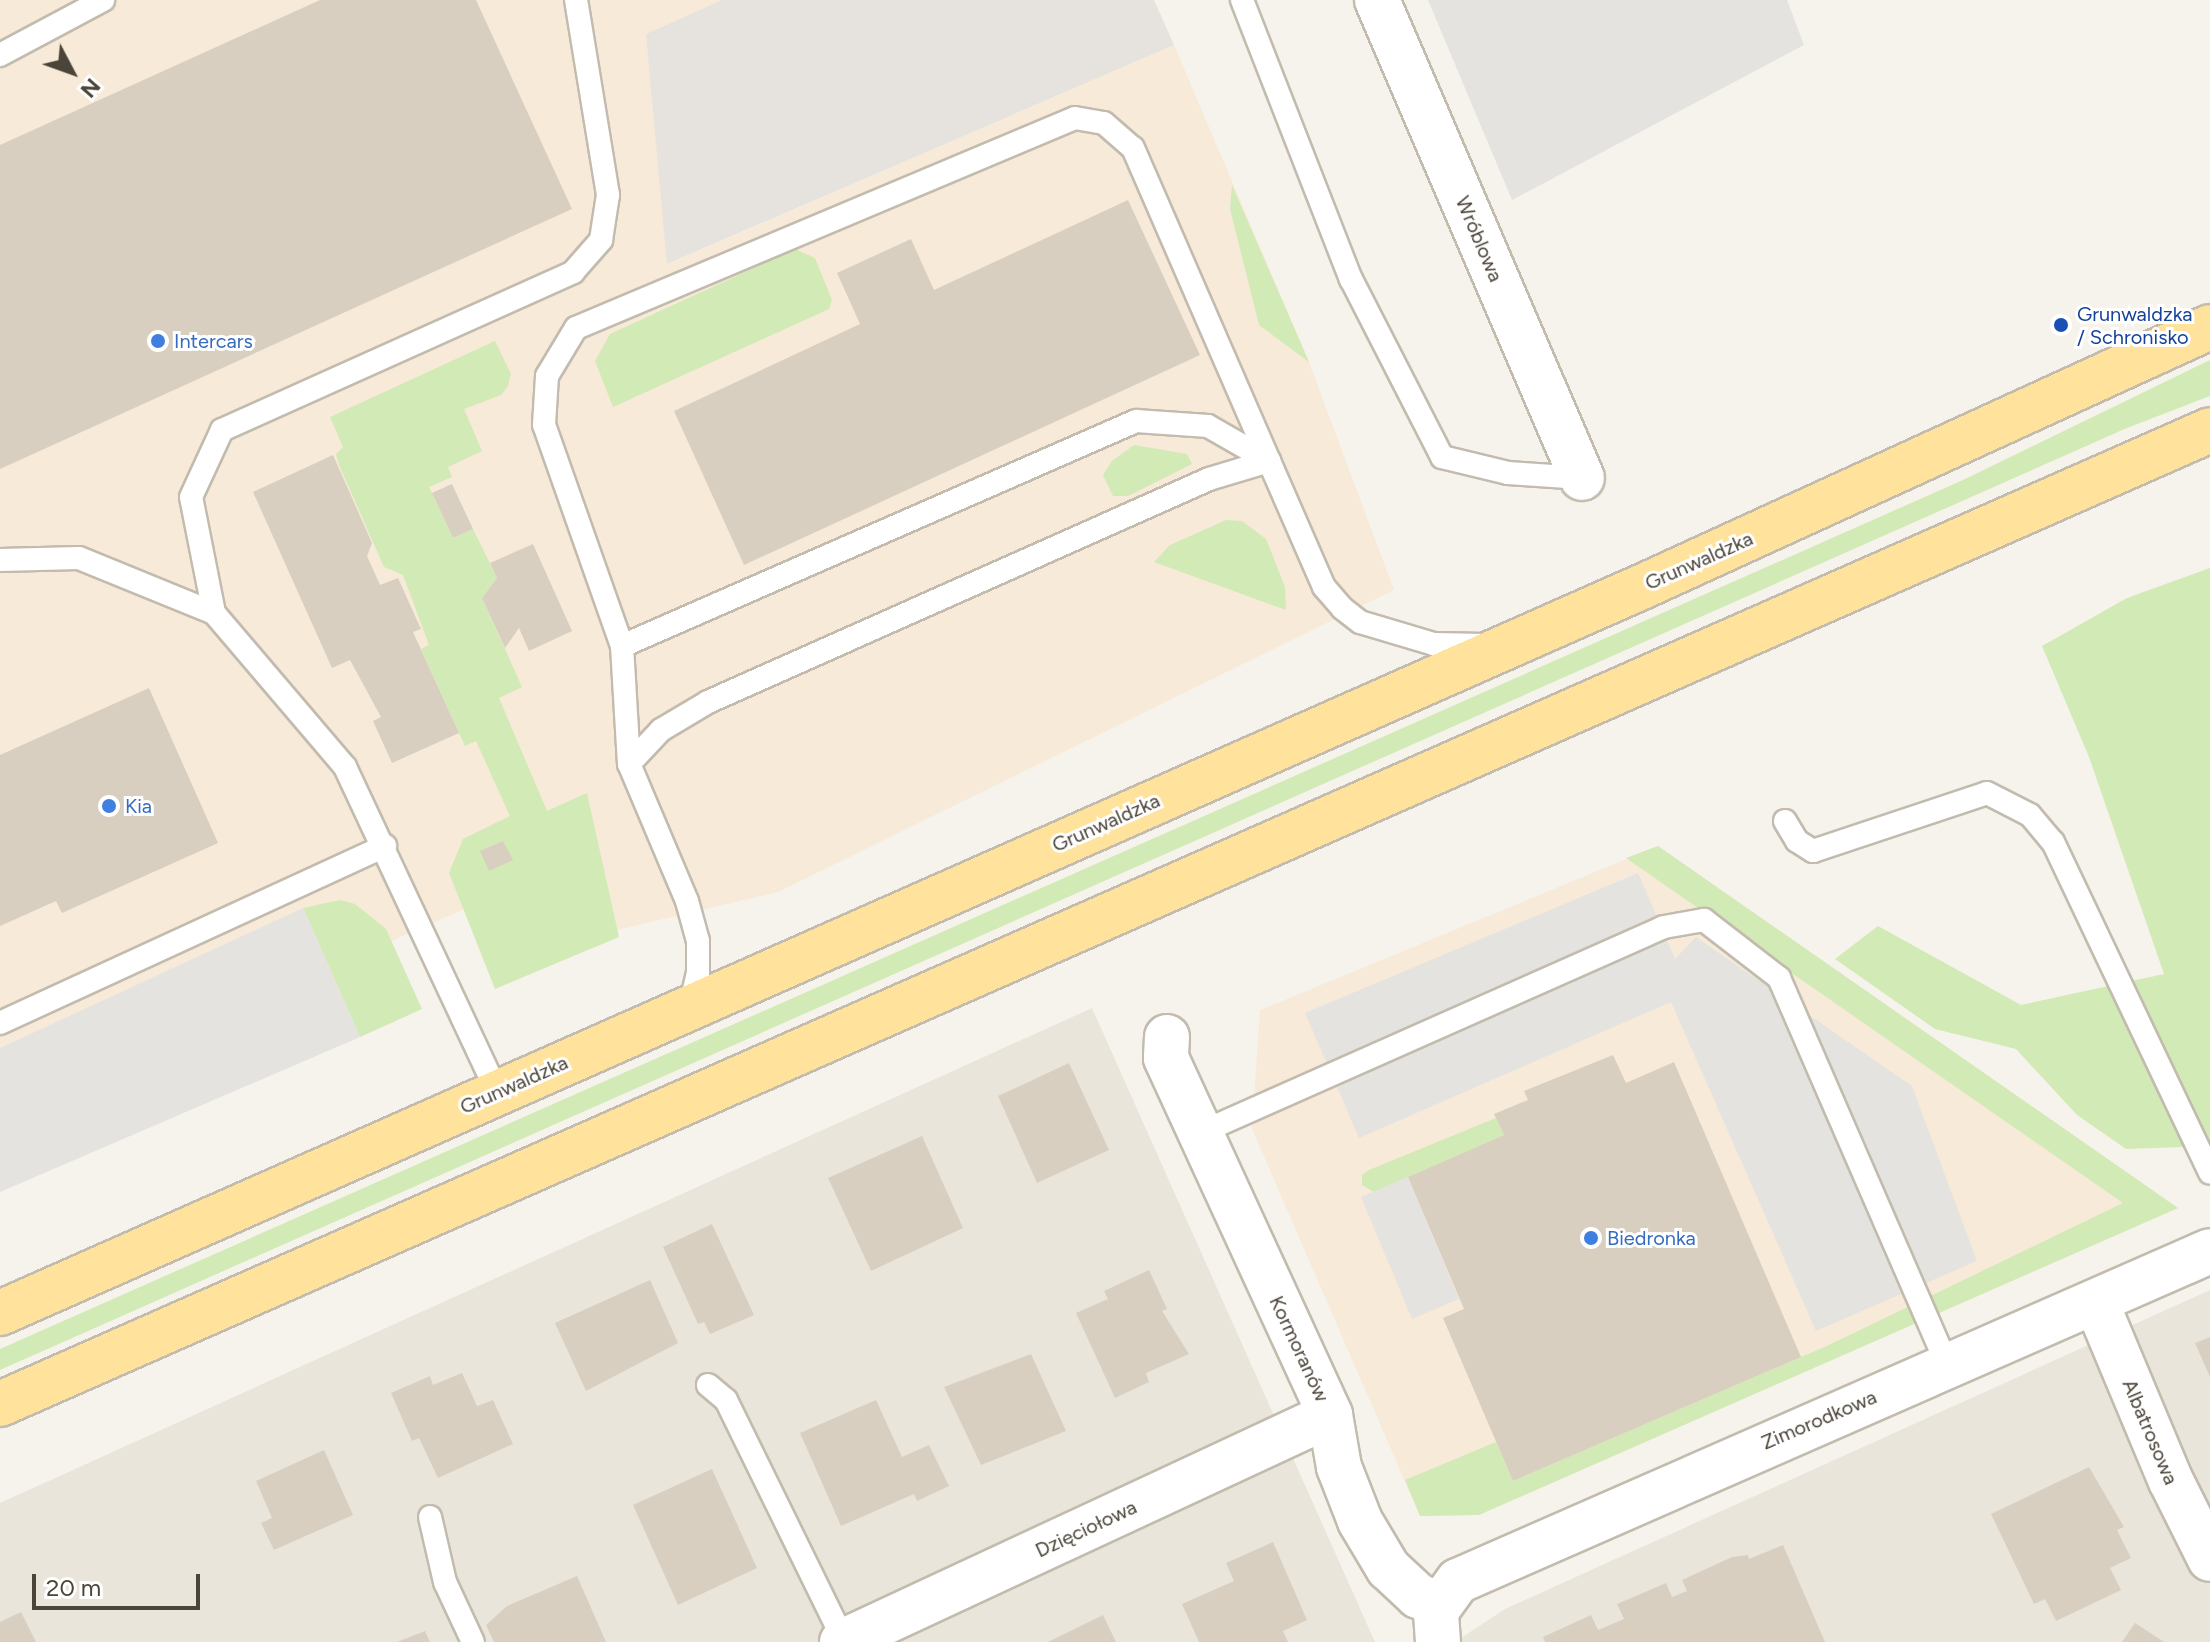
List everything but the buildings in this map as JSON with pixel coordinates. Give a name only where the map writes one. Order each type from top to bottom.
[{"type":"main road","name":"Grunwaldzka","points":[[0,1313],[1511,645],[2210,327]]},
{"type":"main road","points":[[0,1404],[2210,430]]},
{"type":"street","name":"Wróblowa","points":[[1377,0],[1582,478]]},
{"type":"street","name":"Kormoranów","points":[[1167,1037],[1166,1058],[1330,1415],[1339,1467],[1360,1521],[1388,1568],[1418,1596],[1439,1623]]},
{"type":"street","name":"Zimorodkowa","points":[[1439,1623],[1458,1581],[2210,1251]]},
{"type":"street","name":"Albatrosowa","points":[[2096,1302],[2171,1481],[2210,1559]]},
{"type":"street","name":"Dzięciołowa","points":[[843,1641],[1330,1415]]},
{"type":"lane","points":[[0,55],[103,0]]},
{"type":"lane","points":[[214,613],[191,497],[222,430],[573,272],[601,240],[608,195],[576,0]]},
{"type":"lane","points":[[1242,0],[1351,279],[1442,457],[1508,473],[1582,478]]},
{"type":"lane","points":[[690,1007],[698,972],[698,941],[687,901],[629,764],[622,646],[544,425],[547,376],[576,328],[1075,118],[1104,123],[1133,148],[1324,587],[1342,608],[1360,622],[1434,644],[1511,645]]},
{"type":"lane","points":[[622,646],[1136,421],[1208,426],[1269,461]]},
{"type":"lane","points":[[629,764],[661,730],[708,702],[1209,479],[1269,461]]},
{"type":"lane","points":[[0,560],[79,558],[214,613],[345,767],[385,846],[497,1092]]},
{"type":"lane","points":[[1785,821],[1797,841],[1813,851],[1987,793],[2030,815],[2053,842],[2210,1173]]},
{"type":"lane","points":[[0,1023],[385,846]]},
{"type":"lane","points":[[1202,1132],[1664,927],[1704,920],[1779,978],[1947,1365]]},
{"type":"lane","points":[[708,1385],[726,1400],[843,1641]]},
{"type":"lane","points":[[430,1517],[445,1582],[473,1642]]},
{"type":"shaded area","points":[[0,0],[722,0],[646,34],[668,264],[1174,45],[1309,362],[1394,590],[778,892],[587,937],[553,870],[362,954],[394,1022],[0,1192]]},
{"type":"shaded area","points":[[722,0],[1154,0],[1174,45],[667,264],[646,34]]},
{"type":"shaded area","points":[[1428,0],[1787,0],[1804,45],[1512,200]]},
{"type":"shaded area","points":[[1658,846],[2178,1208],[1479,1515],[1420,1516],[1252,1129],[1260,1010]]},
{"type":"shaded area","points":[[1638,873],[1675,959],[1696,937],[1912,1086],[1977,1261],[1816,1331],[1671,1002],[1359,1138],[1305,1013]]},
{"type":"shaded area","points":[[303,908],[360,1037],[0,1192],[0,1048]]},
{"type":"shaded area","points":[[1092,1008],[1375,1642],[0,1642],[0,1503]]},
{"type":"shaded area","points":[[1408,1177],[1459,1299],[1412,1319],[1361,1197]]},
{"type":"shaded area","points":[[2210,1290],[2210,1642],[1455,1642],[1505,1609]]},
{"type":"green space","points":[[1232,185],[1309,362],[1259,325],[1230,209]]},
{"type":"green space","points":[[795,249],[815,258],[832,300],[829,309],[613,407],[595,361],[610,334]]},
{"type":"green space","points":[[495,341],[511,374],[508,386],[501,395],[464,409],[482,451],[448,467],[452,477],[429,487],[453,538],[473,529],[497,578],[482,598],[522,687],[499,698],[547,811],[587,793],[619,937],[495,989],[449,873],[463,839],[510,816],[476,741],[465,746],[421,649],[429,645],[403,575],[384,567],[339,465],[336,454],[343,447],[330,417]]},
{"type":"green space","points":[[2210,360],[2210,396],[2127,428],[0,1370],[0,1349],[1963,480]]},
{"type":"green space","points":[[1134,445],[1187,454],[1192,464],[1128,496],[1113,496],[1103,475],[1112,461]]},
{"type":"green space","points":[[1226,520],[1242,521],[1266,539],[1285,587],[1286,610],[1154,562],[1170,545]]},
{"type":"green space","points":[[2210,568],[2210,1146],[2126,1149],[2077,1115],[2016,1049],[1935,1029],[1835,959],[1878,926],[2021,1005],[2164,974],[2089,757],[2042,646],[2127,598]]},
{"type":"green space","points":[[1658,846],[2178,1208],[1479,1515],[1420,1516],[1405,1480],[1496,1442],[1513,1481],[1829,1345],[2123,1203],[1626,858]]},
{"type":"green space","points":[[340,900],[355,904],[386,929],[422,1009],[360,1037],[303,908]]},
{"type":"green space","points":[[1496,1118],[1504,1135],[1374,1192],[1362,1185],[1362,1175],[1369,1170]]},
{"type":"place","name":"Grunwaldzka / Schronisko","points":[[2061,325]]},
{"type":"place","name":"Intercars","points":[[158,341]]},
{"type":"place","name":"Kia","points":[[109,806]]},
{"type":"place","name":"Biedronka","points":[[1591,1238]]}]
